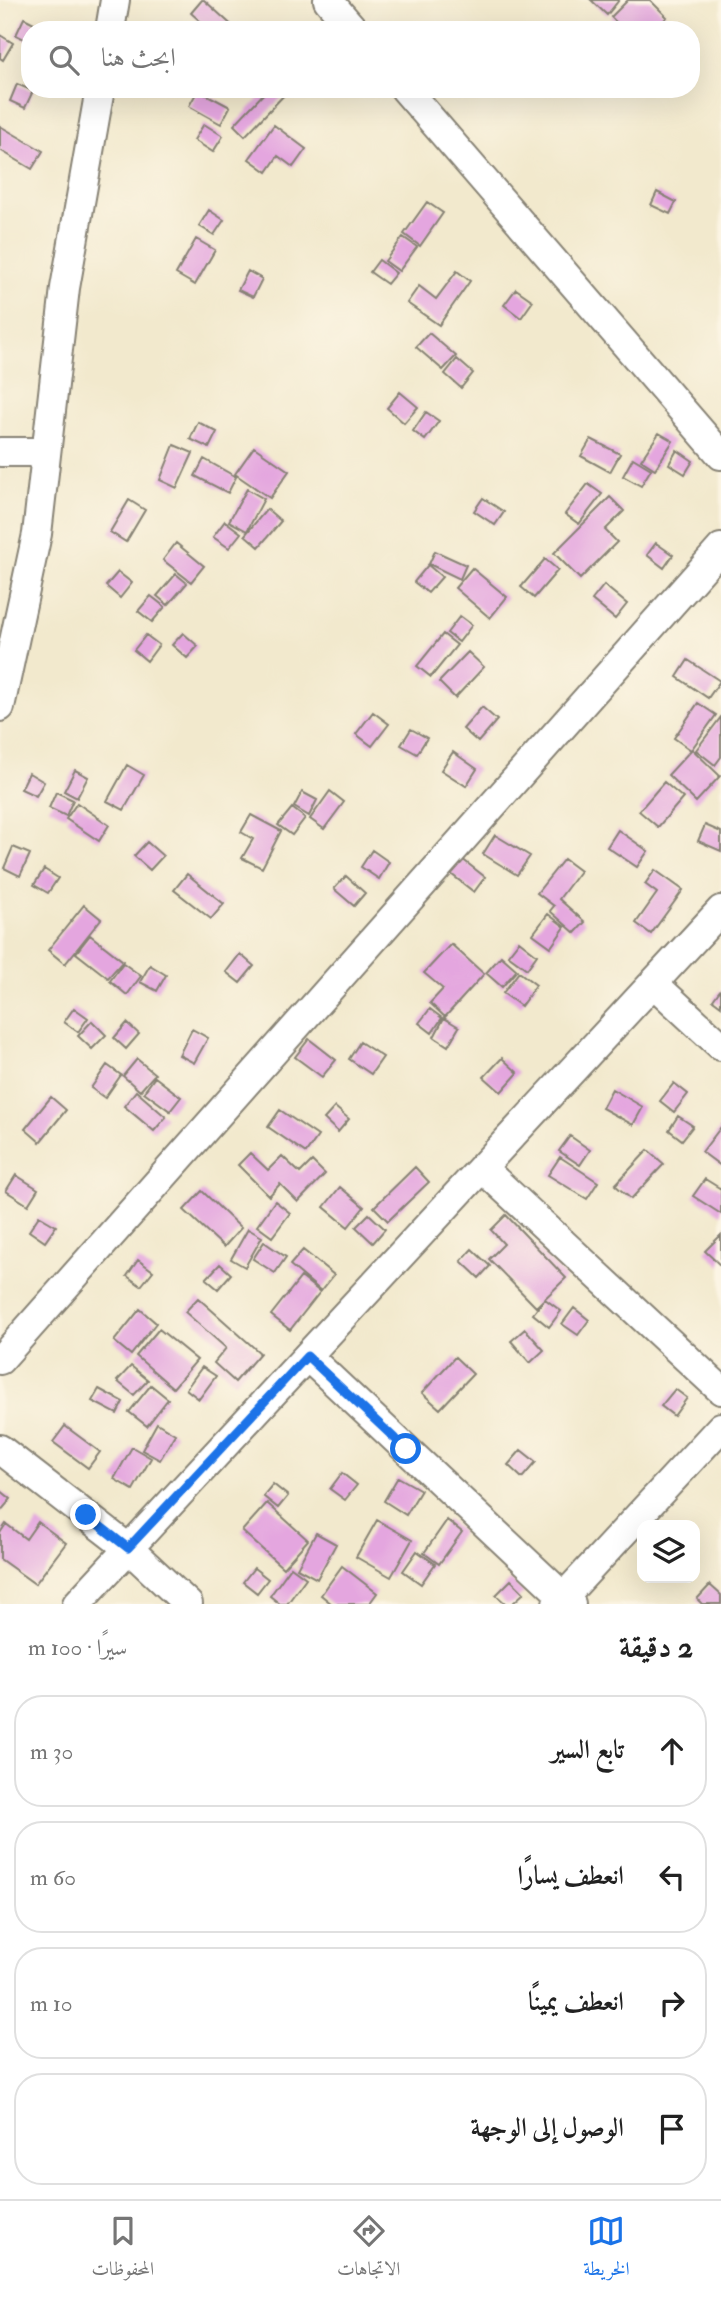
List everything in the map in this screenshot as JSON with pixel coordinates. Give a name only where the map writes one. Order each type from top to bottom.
[{"type":"street","points":[[112,21],[115,0]]},
{"type":"street","points":[[328,0],[346,21]]},
{"type":"street","points":[[0,707],[37,534],[65,288],[98,98]]},
{"type":"street","points":[[413,98],[721,455]]},
{"type":"street","points":[[0,452],[46,452]]},
{"type":"street","points":[[0,1360],[721,548]]},
{"type":"street","points":[[77,1604],[721,910]]},
{"type":"street","points":[[653,983],[721,1046]]},
{"type":"street","points":[[482,1168],[721,1390]]},
{"type":"street","points":[[307,1356],[564,1602],[721,1427]]},
{"type":"street","points":[[0,1449],[128,1548],[188,1604]]},
{"type":"building","points":[[204,0],[227,21],[200,21],[191,13]]},
{"type":"building","points":[[591,0],[619,0],[607,15]]},
{"type":"building","points":[[628,0],[650,0],[667,17],[663,21],[615,21],[611,17]]},
{"type":"building","points":[[21,24],[21,38],[16,35]]},
{"type":"building","points":[[0,35],[13,43],[3,60],[0,58]]},
{"type":"building","points":[[17,84],[21,86],[21,98],[30,98],[25,108],[10,101]]},
{"type":"building","points":[[194,98],[213,98],[230,107],[221,124],[189,106]]},
{"type":"building","points":[[260,98],[281,98],[245,136],[234,125]]},
{"type":"building","points":[[204,124],[223,136],[213,152],[194,140]]},
{"type":"building","points":[[274,125],[306,149],[293,167],[278,156],[267,172],[249,159]]},
{"type":"building","points":[[0,126],[43,151],[32,169],[0,150]]},
{"type":"building","points":[[657,192],[676,202],[670,214],[651,205]]},
{"type":"building","points":[[427,202],[443,213],[420,246],[404,234]]},
{"type":"building","points":[[209,210],[224,220],[214,235],[199,226]]},
{"type":"building","points":[[403,237],[417,247],[399,271],[385,261]]},
{"type":"building","points":[[196,239],[215,250],[195,285],[176,274]]},
{"type":"building","points":[[379,260],[396,273],[387,284],[370,272]]},
{"type":"building","points":[[248,271],[262,279],[253,297],[238,290]]},
{"type":"building","points":[[457,271],[470,281],[439,325],[407,303],[419,286],[436,299]]},
{"type":"building","points":[[516,289],[533,301],[521,318],[504,305]]},
{"type":"building","points":[[429,333],[456,356],[443,370],[416,347]]},
{"type":"building","points":[[457,359],[473,373],[461,388],[445,374]]},
{"type":"building","points":[[400,392],[418,407],[404,423],[387,408]]},
{"type":"building","points":[[426,412],[439,421],[425,440],[413,431]]},
{"type":"building","points":[[198,422],[217,432],[209,448],[190,439]]},
{"type":"building","points":[[659,433],[673,441],[655,469],[641,460]]},
{"type":"building","points":[[591,439],[620,454],[610,472],[581,456]]},
{"type":"building","points":[[174,445],[193,453],[177,488],[160,480]]},
{"type":"building","points":[[254,447],[289,471],[270,498],[235,474]]},
{"type":"building","points":[[677,450],[693,461],[685,474],[669,464]]},
{"type":"building","points":[[633,458],[651,469],[641,486],[623,476]]},
{"type":"building","points":[[204,459],[236,477],[228,493],[195,476]]},
{"type":"building","points":[[588,484],[602,494],[579,524],[565,514]]},
{"type":"building","points":[[247,489],[264,499],[247,531],[229,521]]},
{"type":"building","points":[[610,497],[624,511],[605,530],[617,542],[580,579],[554,553]]},
{"type":"building","points":[[483,498],[504,512],[495,525],[474,511]]},
{"type":"building","points":[[129,500],[145,510],[126,542],[110,532]]},
{"type":"building","points":[[267,509],[281,521],[259,547],[245,535]]},
{"type":"building","points":[[225,521],[241,533],[229,548],[213,537]]},
{"type":"building","points":[[176,543],[204,566],[191,582],[163,560]]},
{"type":"building","points":[[656,543],[673,555],[664,568],[647,555]]},
{"type":"building","points":[[435,551],[466,565],[460,579],[429,564]]},
{"type":"building","points":[[545,559],[558,570],[534,598],[521,587]]},
{"type":"building","points":[[428,565],[442,577],[428,593],[414,582]]},
{"type":"building","points":[[472,568],[507,597],[490,618],[455,588]]},
{"type":"building","points":[[118,572],[132,583],[120,598],[106,586]]},
{"type":"building","points":[[176,574],[187,583],[168,605],[157,596]]},
{"type":"building","points":[[604,585],[627,604],[615,619],[592,600]]},
{"type":"building","points":[[151,596],[165,607],[152,622],[138,611]]},
{"type":"building","points":[[460,616],[472,625],[459,642],[447,633]]},
{"type":"building","points":[[183,633],[198,646],[187,658],[172,645]]},
{"type":"building","points":[[443,634],[457,645],[431,677],[417,666]]},
{"type":"building","points":[[146,635],[159,645],[147,661],[134,650]]},
{"type":"building","points":[[468,652],[484,667],[455,698],[439,682]]},
{"type":"building","points":[[688,660],[720,681],[708,698],[677,677]]},
{"type":"building","points":[[698,703],[716,715],[691,750],[674,738]]},
{"type":"building","points":[[482,707],[497,720],[478,742],[463,729]]},
{"type":"building","points":[[373,712],[389,724],[372,746],[356,734]]},
{"type":"building","points":[[721,717],[721,757],[715,765],[696,750]]},
{"type":"building","points":[[411,729],[427,738],[417,754],[401,745]]},
{"type":"building","points":[[692,749],[720,776],[696,802],[668,775]]},
{"type":"building","points":[[453,752],[477,769],[466,786],[441,770]]},
{"type":"building","points":[[127,765],[144,775],[124,810],[107,801]]},
{"type":"building","points":[[75,770],[88,777],[77,798],[64,791]]},
{"type":"building","points":[[29,773],[44,782],[36,796],[21,789]]},
{"type":"building","points":[[664,782],[683,798],[658,827],[639,811]]},
{"type":"building","points":[[330,791],[344,802],[324,829],[310,819]]},
{"type":"building","points":[[56,792],[73,800],[66,816],[49,808]]},
{"type":"building","points":[[302,792],[317,800],[309,816],[294,807]]},
{"type":"building","points":[[77,803],[109,825],[99,841],[66,819]]},
{"type":"building","points":[[292,808],[305,818],[292,835],[278,825]]},
{"type":"building","points":[[251,815],[281,831],[262,868],[242,858],[253,839],[241,832]]},
{"type":"building","points":[[705,825],[721,832],[721,851],[698,841]]},
{"type":"building","points":[[618,830],[648,851],[637,867],[607,847]]},
{"type":"building","points":[[495,835],[530,856],[517,875],[483,854]]},
{"type":"building","points":[[147,842],[163,856],[150,870],[134,856]]},
{"type":"building","points":[[13,847],[30,854],[20,876],[4,868]]},
{"type":"building","points":[[372,850],[389,862],[379,879],[361,867]]},
{"type":"building","points":[[457,855],[485,877],[474,892],[446,870]]},
{"type":"building","points":[[564,859],[580,871],[559,899],[585,922],[575,933],[550,911],[554,906],[537,893]]},
{"type":"building","points":[[44,869],[58,878],[48,893],[34,885]]},
{"type":"building","points":[[655,870],[683,890],[651,934],[636,923],[657,893],[645,884]]},
{"type":"building","points":[[187,874],[224,904],[211,919],[174,890]]},
{"type":"building","points":[[346,876],[365,893],[354,906],[334,889]]},
{"type":"building","points":[[84,905],[101,919],[65,964],[48,950]]},
{"type":"building","points":[[548,914],[565,927],[551,947],[533,934]]},
{"type":"building","points":[[90,935],[123,961],[108,978],[76,953]]},
{"type":"building","points":[[519,941],[537,955],[527,969],[508,955]]},
{"type":"building","points":[[451,944],[484,974],[445,1017],[430,1003],[443,989],[424,973]]},
{"type":"building","points":[[240,954],[254,966],[240,983],[226,972]]},
{"type":"building","points":[[501,956],[517,970],[502,987],[486,973]]},
{"type":"building","points":[[123,963],[141,976],[127,995],[110,981]]},
{"type":"building","points":[[150,965],[166,975],[157,991],[140,982]]},
{"type":"building","points":[[519,972],[536,985],[521,1006],[503,993]]},
{"type":"building","points":[[721,989],[721,1006],[713,1000]]},
{"type":"building","points":[[74,1008],[88,1018],[78,1032],[64,1022]]},
{"type":"building","points":[[430,1009],[442,1018],[432,1033],[419,1023]]},
{"type":"building","points":[[444,1018],[459,1027],[448,1046],[434,1037]]},
{"type":"building","points":[[92,1021],[106,1035],[92,1049],[78,1036]]},
{"type":"building","points":[[127,1023],[139,1034],[126,1049],[114,1038]]},
{"type":"building","points":[[192,1029],[208,1038],[194,1063],[179,1055]]},
{"type":"building","points":[[309,1039],[336,1060],[322,1077],[295,1057]]},
{"type":"building","points":[[360,1042],[383,1057],[371,1074],[349,1059]]},
{"type":"building","points":[[502,1058],[518,1073],[501,1092],[484,1077]]},
{"type":"building","points":[[137,1059],[155,1074],[140,1091],[123,1076]]},
{"type":"building","points":[[107,1065],[121,1075],[105,1098],[91,1088]]},
{"type":"building","points":[[155,1077],[181,1097],[170,1111],[144,1092]]},
{"type":"building","points":[[674,1083],[688,1094],[674,1112],[660,1101]]},
{"type":"building","points":[[612,1089],[643,1107],[633,1125],[602,1108]]},
{"type":"building","points":[[136,1091],[166,1117],[154,1131],[124,1106]]},
{"type":"building","points":[[51,1097],[66,1110],[40,1142],[25,1129]]},
{"type":"building","points":[[335,1107],[349,1119],[338,1132],[324,1119]]},
{"type":"building","points":[[280,1110],[318,1136],[306,1153],[268,1127]]},
{"type":"building","points":[[678,1116],[693,1126],[682,1140],[669,1130]]},
{"type":"building","points":[[721,1127],[721,1166],[702,1152]]},
{"type":"building","points":[[570,1136],[590,1150],[580,1165],[559,1151]]},
{"type":"building","points":[[648,1150],[664,1164],[631,1199],[615,1185]]},
{"type":"building","points":[[250,1153],[268,1170],[282,1156],[300,1173],[312,1161],[325,1174],[298,1202],[280,1184],[269,1196],[238,1165]]},
{"type":"building","points":[[560,1157],[598,1182],[587,1199],[548,1175]]},
{"type":"building","points":[[415,1167],[429,1182],[388,1221],[374,1207]]},
{"type":"building","points":[[16,1175],[38,1189],[28,1205],[6,1191]]},
{"type":"building","points":[[705,1179],[721,1189],[721,1214],[693,1196]]},
{"type":"building","points":[[340,1187],[364,1207],[348,1227],[324,1207]]},
{"type":"building","points":[[202,1191],[241,1228],[224,1247],[184,1210]]},
{"type":"building","points":[[275,1201],[290,1213],[272,1237],[257,1226]]},
{"type":"building","points":[[369,1214],[385,1229],[373,1243],[356,1227]]},
{"type":"building","points":[[506,1215],[566,1278],[536,1307],[489,1259],[504,1244],[491,1230]]},
{"type":"building","points":[[39,1216],[56,1226],[45,1242],[29,1231]]},
{"type":"building","points":[[248,1229],[262,1237],[245,1267],[231,1259]]},
{"type":"building","points":[[721,1235],[721,1266],[705,1251]]},
{"type":"building","points":[[264,1242],[286,1257],[275,1273],[253,1259]]},
{"type":"building","points":[[472,1249],[490,1266],[479,1278],[461,1261]]},
{"type":"building","points":[[303,1250],[334,1275],[321,1291],[290,1265]]},
{"type":"building","points":[[138,1260],[153,1271],[141,1286],[127,1276]]},
{"type":"building","points":[[220,1264],[231,1274],[218,1289],[206,1279]]},
{"type":"building","points":[[301,1277],[320,1292],[290,1330],[271,1315]]},
{"type":"building","points":[[198,1298],[260,1353],[235,1382],[214,1363],[226,1348],[185,1312]]},
{"type":"building","points":[[545,1299],[561,1311],[549,1327],[533,1314]]},
{"type":"building","points":[[574,1308],[589,1320],[578,1335],[562,1324]]},
{"type":"building","points":[[140,1309],[156,1323],[131,1355],[114,1341]]},
{"type":"building","points":[[159,1329],[197,1360],[173,1388],[136,1356]]},
{"type":"building","points":[[525,1329],[544,1350],[530,1363],[511,1341]]},
{"type":"building","points":[[455,1357],[473,1374],[440,1409],[422,1393]]},
{"type":"building","points":[[131,1366],[148,1380],[134,1395],[117,1381]]},
{"type":"building","points":[[202,1367],[216,1376],[199,1399],[186,1389]]},
{"type":"building","points":[[151,1385],[168,1399],[147,1426],[129,1412]]},
{"type":"building","points":[[99,1389],[123,1402],[117,1414],[92,1401]]},
{"type":"building","points":[[675,1389],[687,1398],[674,1416],[661,1406]]},
{"type":"building","points":[[157,1423],[175,1434],[160,1460],[142,1450]]},
{"type":"building","points":[[65,1426],[100,1452],[88,1468],[53,1442]]},
{"type":"building","points":[[132,1447],[151,1458],[133,1490],[114,1479]]},
{"type":"building","points":[[521,1450],[536,1462],[522,1478],[508,1465]]},
{"type":"building","points":[[342,1473],[357,1485],[345,1500],[330,1489]]},
{"type":"building","points":[[398,1477],[421,1490],[406,1515],[384,1501]]},
{"type":"building","points":[[273,1484],[288,1496],[278,1508],[263,1496]]},
{"type":"building","points":[[0,1490],[11,1499],[0,1512]]},
{"type":"building","points":[[267,1503],[308,1540],[283,1568],[242,1531]]},
{"type":"building","points":[[377,1520],[412,1540],[391,1577],[356,1557]]},
{"type":"building","points":[[447,1520],[462,1532],[439,1564],[424,1553]]},
{"type":"building","points":[[38,1522],[66,1543],[35,1584],[0,1559],[0,1533],[6,1524],[26,1539]]},
{"type":"building","points":[[316,1533],[336,1544],[317,1579],[297,1568]]},
{"type":"building","points":[[417,1551],[435,1564],[421,1584],[403,1571]]},
{"type":"building","points":[[342,1566],[377,1593],[369,1604],[332,1604],[321,1595]]},
{"type":"building","points":[[291,1567],[306,1578],[287,1604],[280,1604],[270,1596]]},
{"type":"building","points":[[254,1568],[268,1579],[257,1593],[243,1582]]},
{"type":"building","points":[[511,1580],[524,1593],[512,1604],[506,1604],[496,1595]]},
{"type":"building","points":[[710,1585],[721,1595],[721,1604],[702,1604],[697,1599]]},
{"type":"route","points":[[86,1515],[128,1548],[307,1356],[406,1449]]}]
